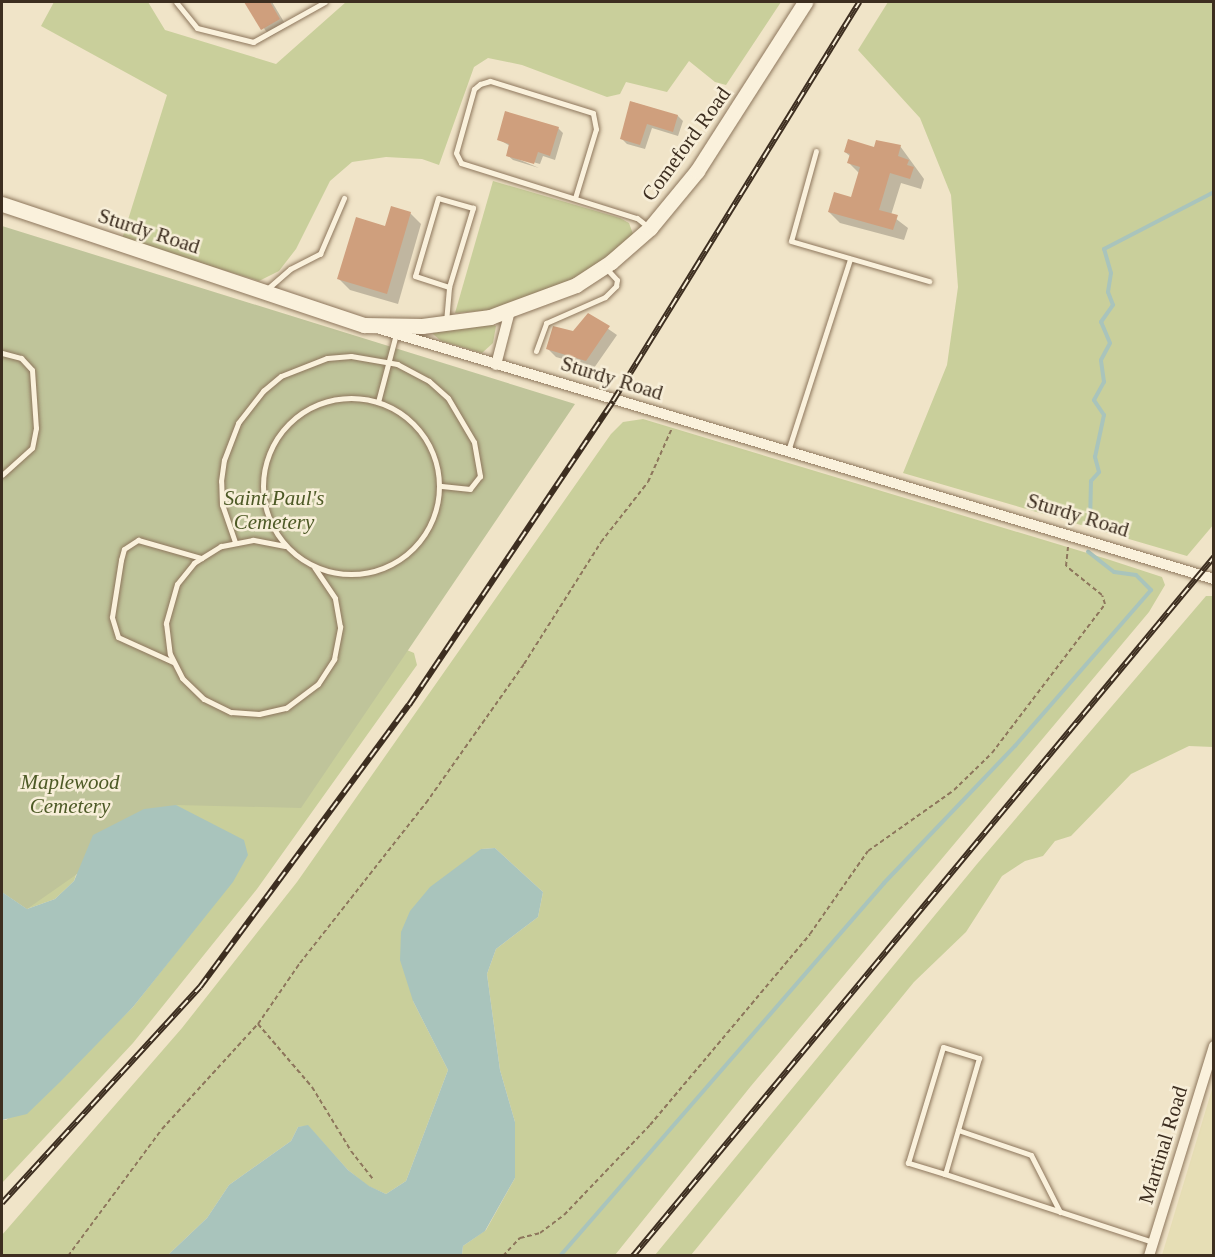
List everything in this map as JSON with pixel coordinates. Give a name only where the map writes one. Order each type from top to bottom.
[{"type":"street","name":"Comeford Road","points":[[364,325],[447,324],[510,311],[576,285],[604,267],[650,228],[695,174],[805,2]]},
{"type":"street","name":"Sturdy Road","points":[[2,204],[364,325],[1214,579]]},
{"type":"street","points":[[496,365],[510,311]]},
{"type":"street","name":"Martinal Road","points":[[1149,1256],[1214,1046]]},
{"type":"lane","points":[[176,2],[197,28],[253,42],[325,2]]},
{"type":"lane","points":[[575,198],[596,129],[593,113],[490,81],[477,86],[456,159],[575,198],[637,218],[650,228]]},
{"type":"lane","points":[[816,151],[789,238],[850,259],[929,281]]},
{"type":"lane","points":[[265,291],[290,269],[320,254],[344,198]]},
{"type":"lane","points":[[447,324],[449,287],[473,208],[438,198],[415,276],[449,287]]},
{"type":"lane","points":[[788,451],[850,259]]},
{"type":"lane","points":[[536,351],[546,323],[605,297],[616,286],[617,280],[604,267]]},
{"type":"lane","points":[[378,402],[396,334]]},
{"type":"lane","points":[[2,353],[21,358],[32,370],[36,428],[32,448],[2,475]]},
{"type":"lane","points":[[235,542],[222,505],[221,481],[230,440],[248,407],[281,376],[304,365],[351,356],[388,361],[429,381],[448,398],[474,442],[480,463],[476,485],[470,489],[439,486]]},
{"type":"lane","points":[[286,547],[273,527],[264,499],[265,468],[274,443],[291,422],[319,404],[351,398],[378,402],[404,415],[426,440],[434,457],[439,486],[435,511],[425,534],[397,561],[357,574],[314,567]]},
{"type":"lane","points":[[173,662],[118,637],[112,617],[121,560],[124,549],[138,540],[201,558]]},
{"type":"lane","points":[[268,541],[286,547],[314,567],[335,598],[338,644],[326,675],[298,701],[272,712],[231,711],[192,690],[173,662],[167,640],[168,609],[177,585],[201,558],[235,542],[268,541]]},
{"type":"lane","points":[[945,1174],[979,1058],[943,1047],[908,1163],[1153,1242]]},
{"type":"lane","points":[[958,1130],[1031,1155],[1060,1212]]},
{"type":"path","points":[[68,1256],[162,1129],[258,1024],[300,963],[426,803],[524,664],[601,542],[648,482],[675,419]]},
{"type":"path","points":[[504,1256],[520,1238],[540,1233],[564,1215],[650,1125],[810,934],[868,851],[954,790],[992,753],[1106,604],[1102,595],[1066,566],[1072,535]]},
{"type":"path","points":[[258,1024],[312,1087],[351,1151],[374,1180]]},
{"type":"shaded area","points":[[1213,1086],[1213,1255],[1162,1255]]},
{"type":"green space","points":[[54,2],[148,2],[165,30],[276,64],[346,2],[781,2],[726,85],[715,82],[689,61],[667,92],[626,82],[620,94],[607,97],[522,65],[488,58],[474,67],[439,165],[422,159],[386,157],[352,162],[330,181],[296,249],[279,271],[259,281],[122,239],[167,95],[41,26]]},
{"type":"green space","points":[[888,2],[1213,2],[1214,524],[1187,556],[903,473],[947,365],[958,287],[951,195],[920,118],[858,50]]},
{"type":"green space","points":[[493,181],[620,218],[629,223],[633,234],[611,255],[567,282],[492,310],[455,313]]},
{"type":"green space","name":"Saint Paul's Cemetery","points":[[2,226],[575,404],[301,808],[176,805],[27,909],[2,892]]},
{"type":"green space","points":[[491,324],[496,326],[493,343],[482,353],[441,341],[432,333]]},
{"type":"green space","points":[[643,419],[1107,559],[1162,577],[1165,585],[1149,612],[751,1086],[615,1255],[462,1255],[463,1246],[486,1230],[515,1178],[515,1122],[500,1070],[487,974],[496,949],[538,917],[543,892],[495,848],[481,849],[413,1001],[448,1070],[406,1181],[386,1194],[368,1186],[348,1170],[308,1126],[298,1127],[291,1141],[229,1185],[207,1218],[168,1255],[2,1256],[2,1235],[182,1028],[297,882],[611,434],[623,422]]},
{"type":"green space","points":[[1206,596],[1213,596],[1213,747],[1189,746],[1131,774],[1071,836],[1055,841],[1043,856],[1025,861],[1002,876],[966,932],[914,982],[691,1255],[655,1255],[977,864]]},
{"type":"green space","points":[[388,642],[414,653],[417,665],[257,889],[133,1043],[2,1183],[2,1120],[6,1120],[97,1042],[133,1007],[204,917],[81,859],[74,881],[55,899],[27,909],[2,892]]},
{"type":"water","points":[[176,805],[244,840],[248,855],[233,882],[133,1007],[27,1114],[2,1120],[2,892],[27,909],[55,899],[74,881],[93,835],[144,809]]},
{"type":"water","points":[[495,848],[543,892],[538,917],[496,949],[487,974],[500,1070],[515,1122],[515,1178],[485,1231],[463,1246],[462,1255],[168,1255],[207,1218],[229,1185],[291,1141],[298,1127],[308,1125],[348,1170],[369,1186],[386,1194],[406,1181],[448,1070],[413,1001],[400,960],[401,932],[410,911],[430,887],[481,849]]},
{"type":"building","points":[[244,2],[270,2],[280,19],[261,30]]},
{"type":"building","points":[[630,101],[678,115],[673,132],[647,124],[640,145],[620,139]]},
{"type":"building","points":[[505,111],[559,127],[550,156],[538,152],[534,164],[506,156],[509,144],[497,140]]},
{"type":"building","points":[[848,139],[874,147],[876,140],[901,145],[898,156],[909,160],[907,165],[914,167],[910,179],[890,173],[879,210],[898,215],[893,230],[828,212],[834,192],[851,197],[860,167],[847,163],[850,154],[844,152]]},
{"type":"building","points":[[391,206],[411,212],[387,294],[337,279],[356,217],[385,226]]},
{"type":"building","points":[[588,313],[610,326],[586,361],[546,349],[553,326],[573,331]]},
{"type":"waterway","points":[[1090,524],[1091,481],[1099,472],[1095,457],[1104,415],[1094,400],[1104,382],[1101,360],[1110,343],[1101,322],[1113,305],[1108,292],[1111,273],[1104,249],[1214,192]]},
{"type":"waterway","points":[[560,1256],[884,883],[1015,746],[1151,590],[1136,575],[1114,572],[1088,552]]},
{"type":"railway","points":[[2,1203],[200,987],[409,705],[613,401],[859,2]]},
{"type":"railway","points":[[633,1256],[1214,557]]},
{"type":"park label","name":"Maplewood Cemetery","points":[[70,794]]}]
